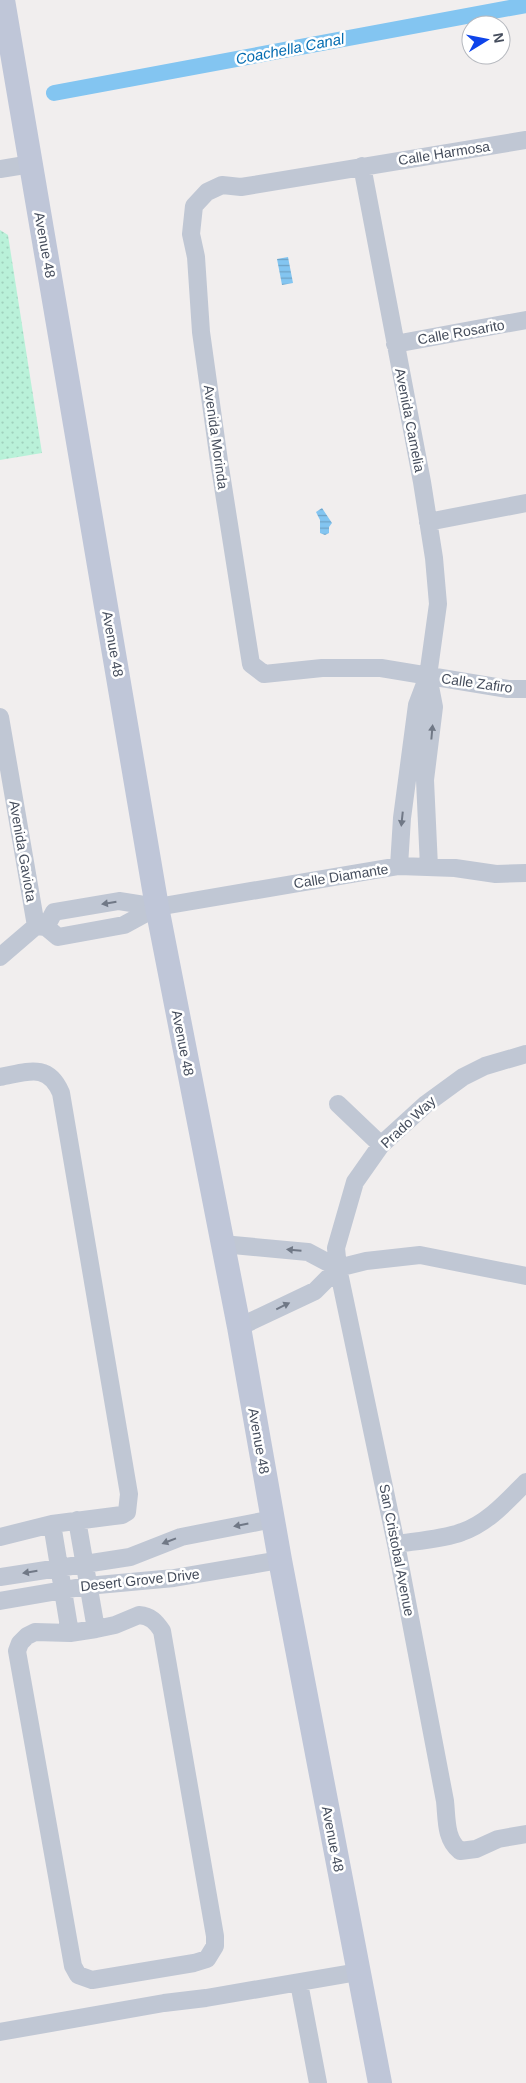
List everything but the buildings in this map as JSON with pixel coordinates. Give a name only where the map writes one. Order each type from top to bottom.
[{"type":"main road","name":"Avenue 48","points":[[3,0],[157,907],[239,1327],[280,1560],[380,2083]]},
{"type":"street","name":"Calle Harmosa","points":[[362,166],[526,140]]},
{"type":"street","points":[[0,169],[31,164]]},
{"type":"street","name":"Avenida Camelia","points":[[362,166],[428,522],[438,604],[428,676],[417,704],[405,796],[399,866]]},
{"type":"street","name":"Avenida Morinda","points":[[362,166],[242,187],[222,185],[207,192],[194,206],[191,234],[196,257],[201,332],[251,664],[264,674],[322,668],[381,668],[428,676]]},
{"type":"street","name":"Calle Rosarito","points":[[395,344],[526,320]]},
{"type":"street","points":[[428,522],[526,503]]},
{"type":"street","name":"Avenida Camelia","points":[[428,676],[434,707],[426,780],[429,867]]},
{"type":"street","name":"Calle Zafiro","points":[[428,676],[508,689],[526,689]]},
{"type":"street","name":"Avenida Gaviota","points":[[0,717],[41,926]]},
{"type":"street","points":[[405,796],[426,797]]},
{"type":"street","name":"Calle Diamante","points":[[157,907],[399,866],[455,868],[496,874],[526,873]]},
{"type":"street","points":[[0,957],[41,926],[54,912],[120,901],[157,907]]},
{"type":"street","points":[[41,926],[58,937],[124,924],[157,907]]},
{"type":"street","name":"Prado Way","points":[[338,1268],[336,1248],[355,1182],[381,1145],[426,1104],[462,1077],[493,1064],[526,1054]]},
{"type":"street","points":[[0,1077],[40,1071],[52,1078],[61,1093],[129,1494],[127,1512],[122,1515],[52,1524],[0,1537]]},
{"type":"street","points":[[338,1104],[381,1145]]},
{"type":"street","points":[[222,1244],[308,1252],[338,1268]]},
{"type":"street","points":[[239,1327],[315,1291],[338,1268],[366,1261],[420,1255],[526,1276]]},
{"type":"street","name":"San Cristobal Avenue","points":[[338,1268],[396,1544],[444,1801],[448,1832],[452,1845],[460,1851],[476,1849],[498,1839],[526,1834]]},
{"type":"street","points":[[396,1544],[461,1533],[476,1526],[494,1513],[526,1482]]},
{"type":"street","points":[[77,1520],[96,1629]]},
{"type":"street","name":"Desert Grove Drive","points":[[0,1577],[130,1557],[181,1537],[273,1520]]},
{"type":"street","points":[[52,1524],[70,1633]]},
{"type":"street","points":[[130,1557],[134,1581]]},
{"type":"street","name":"Desert Grove Drive","points":[[0,1601],[87,1586],[174,1578],[280,1560]]},
{"type":"street","points":[[139,1615],[147,1615],[153,1619],[162,1631],[215,1936],[215,1946],[208,1959],[194,1963],[92,1980],[78,1975],[73,1966],[17,1652],[20,1643],[27,1636],[35,1632],[70,1633],[96,1629],[115,1625],[139,1615]]},
{"type":"street","points":[[0,2032],[358,1972]]},
{"type":"street","points":[[299,1983],[318,2083]]},
{"type":"green space","points":[[0,230],[8,235],[42,453],[0,460]]},
{"type":"water","points":[[288,257],[293,283],[282,285],[277,259]]},
{"type":"water","points":[[322,508],[332,523],[329,527],[329,533],[325,535],[320,533],[320,520],[316,512]]},
{"type":"waterway","name":"Coachella Canal","points":[[54,93],[526,5]]}]
